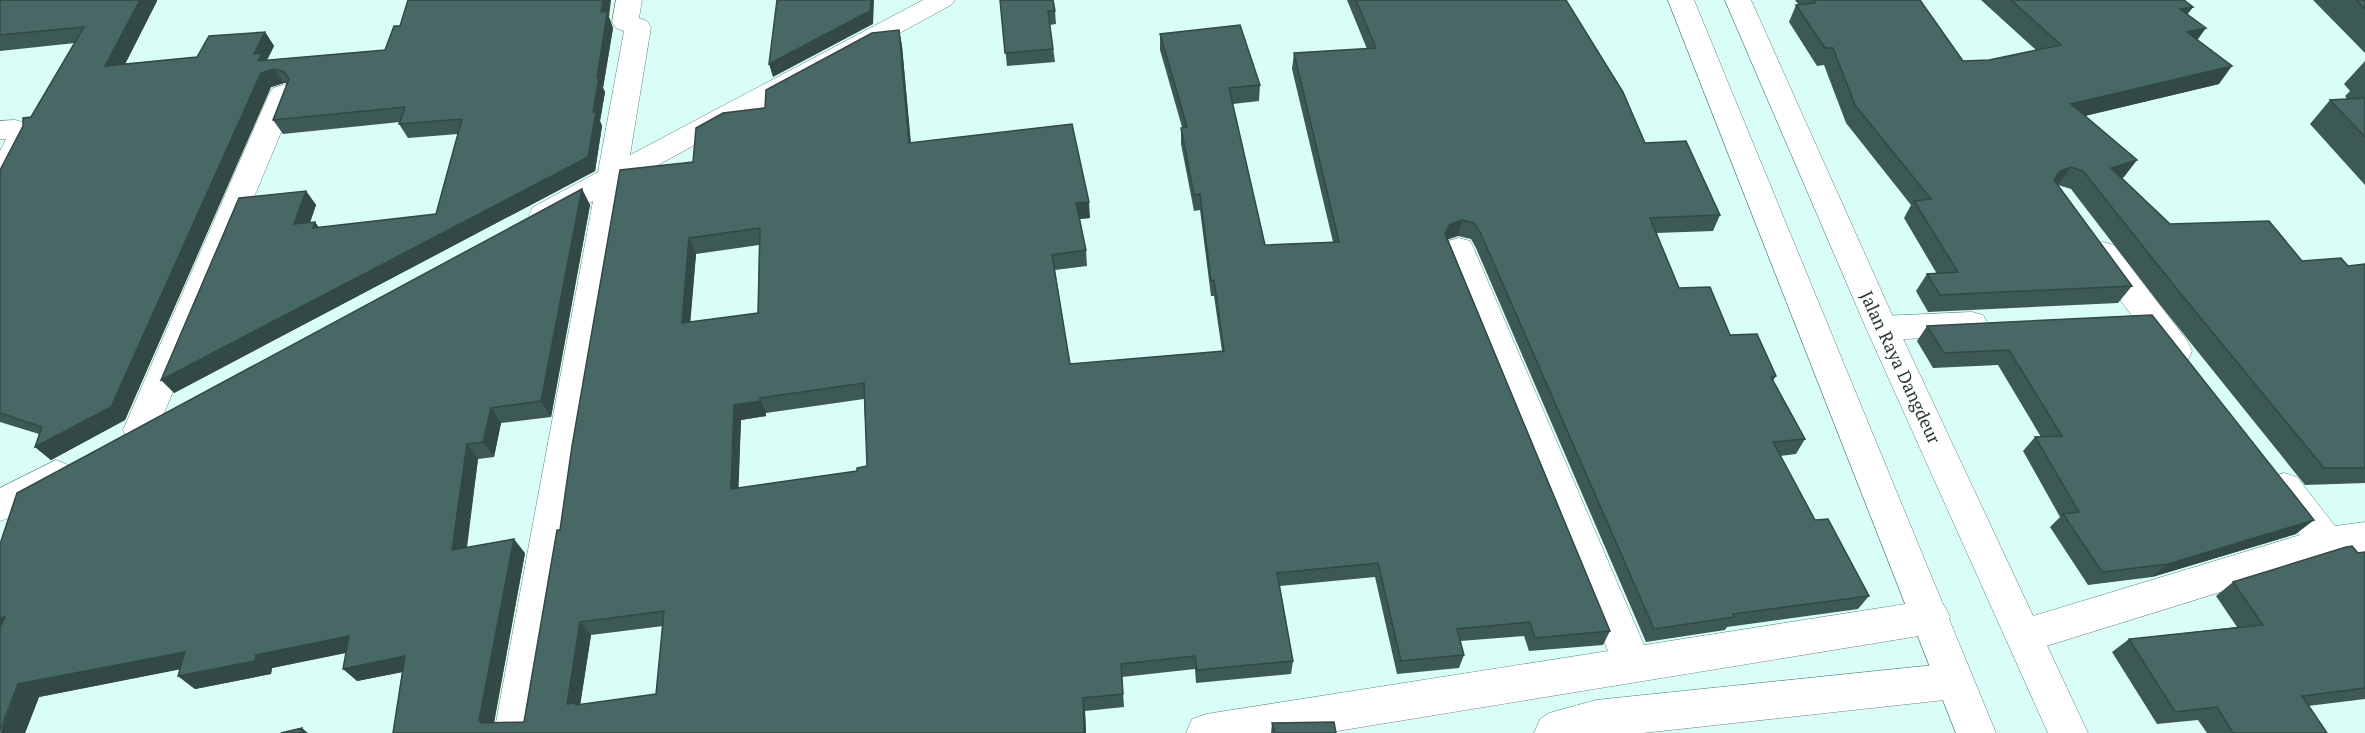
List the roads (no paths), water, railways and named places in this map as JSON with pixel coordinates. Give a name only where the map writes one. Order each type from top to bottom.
[{"type":"main road","points":[[514,733],[638,27],[625,22],[628,0]]},
{"type":"main road","points":[[517,228],[942,0]]},
{"type":"main road","points":[[1681,0],[1976,733]]},
{"type":"main road","name":"Jalan Raya Dangdeur","points":[[1738,0],[1882,328],[2068,733]]},
{"type":"main road","points":[[140,430],[283,94]]},
{"type":"main road","points":[[0,130],[15,129],[20,132],[20,139],[0,180]]},
{"type":"main road","points":[[2086,232],[2191,371]]},
{"type":"main road","points":[[1459,249],[1633,664]]},
{"type":"main road","points":[[2113,318],[2148,316]]},
{"type":"main road","points":[[1882,328],[1998,323]]},
{"type":"main road","points":[[110,446],[182,408]]},
{"type":"main road","points":[[2263,462],[2327,543]]},
{"type":"main road","points":[[0,506],[80,463]]},
{"type":"main road","points":[[2024,634],[2327,543],[2365,538]]},
{"type":"main road","points":[[1206,733],[1931,617]]},
{"type":"main road","points":[[1554,733],[1563,727],[1596,719],[1954,681]]}]
